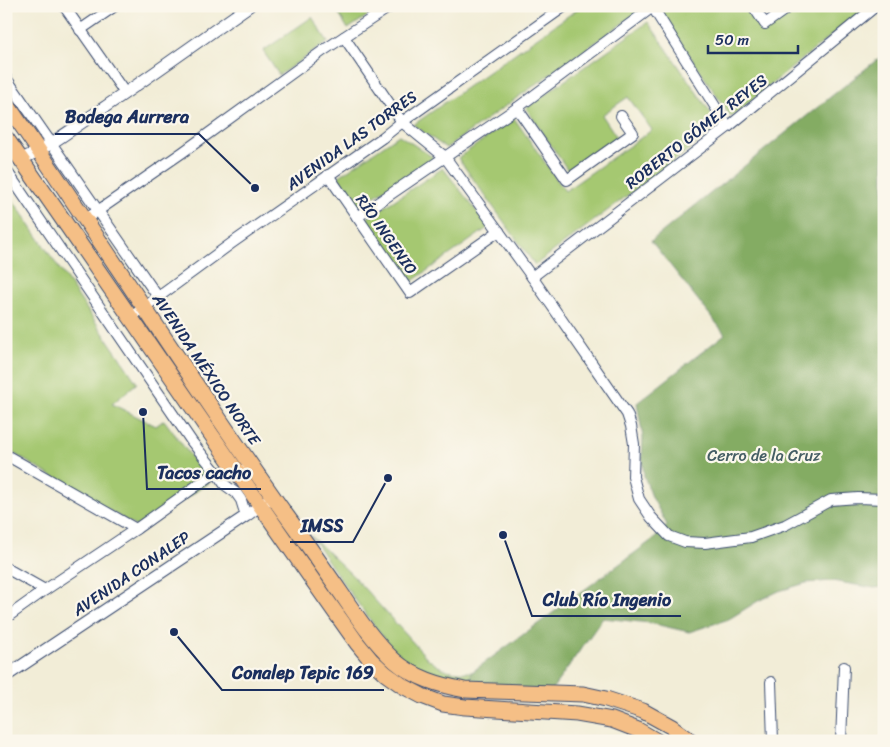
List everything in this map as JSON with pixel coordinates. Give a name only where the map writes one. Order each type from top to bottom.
[{"type":"main road","name":"AVENIDA MÉXICO NORTE","points":[[6,103],[45,146],[92,215],[144,307],[250,464],[364,627],[396,661],[412,673],[428,681],[465,690],[583,694],[606,699],[643,711],[672,727],[691,741]]},
{"type":"main road","name":"AVENIDA MÉXICO NORTE","points":[[6,138],[259,506],[370,660],[403,686],[443,704],[577,714],[612,720],[638,730],[657,741]]},
{"type":"street","points":[[64,6],[125,93]]},
{"type":"street","points":[[80,30],[115,6]]},
{"type":"street","points":[[6,166],[45,146],[250,6]]},
{"type":"street","points":[[92,215],[183,152],[316,55],[391,6]]},
{"type":"street","name":"AVENIDA LAS TORRES","points":[[130,317],[232,242],[382,138],[565,6]]},
{"type":"street","points":[[753,6],[764,24],[790,6]]},
{"type":"street","name":"ROBERTO GÓMEZ REYES","points":[[532,277],[728,127],[876,6]]},
{"type":"street","points":[[357,217],[517,108],[653,7],[728,127]]},
{"type":"street","points":[[344,37],[402,122],[446,157],[627,414],[634,444],[633,477],[639,499],[651,517],[669,536],[685,542],[705,543],[751,537],[785,525],[831,500],[858,498],[884,500]]},
{"type":"street","name":"AVENIDA MÉXICO NORTE","points":[[6,78],[45,146]]},
{"type":"street","points":[[517,108],[567,180],[633,133],[621,116]]},
{"type":"street","points":[[6,170],[192,442],[225,485],[236,493],[244,506],[246,516]]},
{"type":"street","name":"RÍO INGENIO","points":[[328,175],[410,294],[499,231]]},
{"type":"street","name":"AVENIDA MÉXICO NORTE","points":[[92,215],[158,297]]},
{"type":"street","points":[[6,455],[136,529]]},
{"type":"street","points":[[6,618],[216,472],[237,473],[250,464]]},
{"type":"street","name":"AVENIDA CONALEP","points":[[6,676],[246,516],[272,496]]},
{"type":"street","points":[[6,568],[44,590]]},
{"type":"street","points":[[841,741],[844,667]]},
{"type":"street","points":[[770,682],[773,741]]},
{"type":"green space","points":[[334,6],[382,6],[348,29]]},
{"type":"green space","points":[[582,6],[637,6],[640,11],[446,148],[413,125]]},
{"type":"green space","points":[[670,6],[744,6],[763,33],[802,6],[868,6],[731,117],[661,13]]},
{"type":"green space","points":[[312,17],[328,42],[279,75],[263,51]]},
{"type":"green space","points":[[648,22],[720,126],[535,265],[458,158],[514,118],[565,191],[652,130],[628,97],[602,115],[618,139],[569,172],[526,108]]},
{"type":"green space","name":"Cerro de la Cruz","points":[[884,54],[884,587],[874,588],[832,581],[806,583],[779,591],[758,601],[729,619],[689,632],[650,623],[603,618],[548,695],[469,686],[472,672],[655,538],[667,525],[652,497],[644,476],[643,438],[637,403],[725,334],[651,241]]},
{"type":"green space","points":[[399,135],[434,158],[358,207],[338,177]]},
{"type":"green space","points":[[443,168],[489,227],[411,282],[366,219]]},
{"type":"green space","points":[[6,190],[137,383],[112,404],[156,426],[164,420],[210,482],[140,529],[6,449]]},
{"type":"green space","points":[[311,536],[353,576],[428,659],[448,670],[472,672],[469,686],[434,676],[402,658],[376,628]]},
{"type":"place","name":"Bodega Aurrera","points":[[255,188]]},
{"type":"place","name":"Tacos cacho","points":[[143,412]]},
{"type":"place","name":"IMSS","points":[[388,478]]},
{"type":"place","name":"Club Río Ingenio","points":[[503,535]]},
{"type":"place","name":"Conalep Tepic 169","points":[[174,632]]}]
